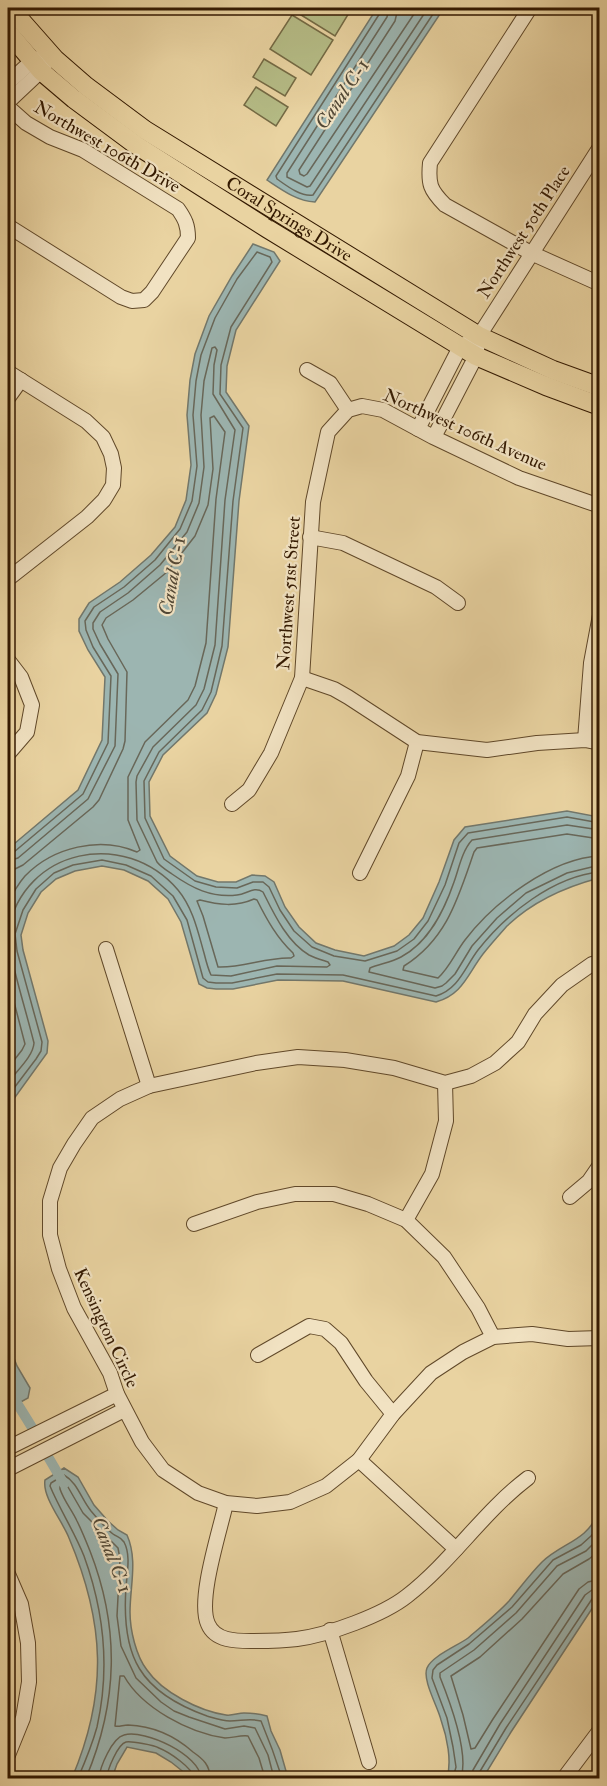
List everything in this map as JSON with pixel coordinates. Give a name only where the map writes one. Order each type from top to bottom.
[{"type":"main road","name":"Coral Springs Drive","points":[[10,8],[50,54],[86,86],[145,130],[479,336],[553,370],[600,387]]},
{"type":"main road","name":"Coral Springs Drive","points":[[8,32],[37,66],[74,99],[136,145],[268,229],[468,352],[546,386],[600,406]]},
{"type":"street","points":[[530,8],[430,163],[428,180],[434,194],[445,206],[531,253],[600,284]]},
{"type":"street","name":"Northwest 106th Drive","points":[[8,226],[132,301],[144,300],[152,292],[188,238],[185,218],[177,209],[82,150],[50,137],[26,123],[8,105],[37,66],[50,54]]},
{"type":"street","name":"Northwest 106th Drive","points":[[8,83],[37,66]]},
{"type":"street","name":"Northwest 50th Place","points":[[468,352],[600,147]]},
{"type":"street","points":[[418,429],[468,352]]},
{"type":"street","points":[[434,437],[468,352]]},
{"type":"street","points":[[307,370],[330,383],[348,411]]},
{"type":"street","points":[[8,372],[86,421],[103,437],[111,454],[114,468],[113,485],[104,500],[87,517],[8,579]]},
{"type":"street","points":[[8,398],[21,380]]},
{"type":"street","name":"Northwest 106th Avenue","points":[[348,411],[362,406],[383,410],[519,477],[600,506]]},
{"type":"street","name":"Northwest 51st Street","points":[[232,804],[249,790],[271,753],[302,678],[313,502],[328,432],[348,411]]},
{"type":"street","points":[[310,537],[343,543],[436,586],[459,603]]},
{"type":"street","points":[[585,740],[591,663],[600,615]]},
{"type":"street","points":[[8,660],[21,676],[32,705],[27,732],[8,754]]},
{"type":"street","points":[[302,678],[334,689],[417,741],[487,750],[537,742],[585,740],[600,743]]},
{"type":"street","points":[[360,873],[408,776],[417,741]]},
{"type":"street","points":[[106,948],[149,1086]]},
{"type":"street","points":[[406,1220],[432,1174],[446,1121],[445,1083],[471,1076],[495,1063],[518,1042],[535,1014],[562,985],[592,964],[600,962]]},
{"type":"street","name":"Kensington Circle","points":[[445,1083],[394,1068],[345,1059],[298,1057],[256,1063],[149,1086],[120,1099],[92,1119],[60,1168],[50,1201],[50,1235],[59,1269],[74,1308],[110,1373],[124,1410],[142,1442],[164,1470],[198,1493],[226,1503],[257,1506],[290,1502],[326,1486],[359,1460],[393,1414],[431,1373],[494,1336],[532,1334],[568,1339],[600,1338]]},
{"type":"street","points":[[570,1197],[589,1181],[600,1165]]},
{"type":"street","points":[[194,1224],[257,1202],[295,1194],[334,1194],[368,1204],[406,1220],[444,1257],[494,1336]]},
{"type":"street","points":[[258,1355],[309,1326],[325,1329],[341,1343],[366,1381],[393,1414]]},
{"type":"street","points":[[8,1448],[117,1394]]},
{"type":"street","points":[[8,1469],[124,1410]]},
{"type":"street","points":[[359,1460],[456,1550]]},
{"type":"street","points":[[226,1503],[205,1595],[204,1612],[208,1626],[219,1636],[232,1641],[299,1639],[374,1615],[405,1598],[433,1574],[509,1492],[528,1478]]},
{"type":"street","points":[[8,1574],[21,1604],[28,1643],[30,1682],[23,1718],[8,1752]]},
{"type":"street","points":[[330,1630],[369,1762]]},
{"type":"street","points":[[564,1779],[600,1730]]},
{"type":"green space","points":[[295,8],[352,8],[335,36],[293,10]]},
{"type":"green space","points":[[292,15],[333,40],[311,75],[270,49]]},
{"type":"green space","points":[[264,59],[296,78],[285,96],[253,77]]},
{"type":"green space","points":[[256,87],[288,107],[276,126],[244,105]]},
{"type":"water","points":[[377,8],[444,8],[315,202],[296,197],[267,180]]},
{"type":"water","points":[[253,244],[274,252],[280,261],[236,330],[227,366],[226,392],[249,426],[239,501],[228,647],[216,694],[207,713],[163,755],[149,782],[150,816],[170,856],[197,876],[218,882],[236,882],[252,875],[265,876],[274,882],[285,907],[299,927],[316,943],[364,956],[394,946],[409,935],[423,918],[454,840],[465,827],[567,811],[599,817],[599,878],[550,896],[517,917],[477,962],[459,989],[445,999],[436,1002],[343,981],[278,980],[233,989],[207,988],[199,984],[181,922],[168,899],[148,881],[124,870],[102,866],[75,871],[56,879],[41,892],[28,913],[21,935],[48,1041],[47,1053],[8,1107],[8,849],[78,790],[102,740],[105,677],[79,631],[79,619],[89,603],[120,582],[151,555],[175,527],[186,500],[191,465],[187,415],[195,354],[209,316]]},
{"type":"water","points":[[8,1343],[17,1366],[30,1388],[28,1398],[10,1408],[8,1407]]},
{"type":"water","points":[[64,1468],[78,1477],[94,1505],[108,1521],[127,1535],[133,1563],[131,1627],[134,1642],[147,1670],[171,1693],[193,1705],[226,1715],[247,1713],[267,1716],[288,1778],[191,1778],[156,1753],[127,1747],[112,1778],[72,1778],[92,1717],[98,1658],[90,1599],[81,1569],[45,1487],[45,1480]]},
{"type":"water","points":[[599,1512],[599,1598],[483,1778],[447,1778],[449,1757],[447,1741],[428,1686],[427,1668],[434,1659],[468,1638],[494,1615],[550,1555],[588,1530]]},
{"type":"waterway","name":"Canal C-1","points":[[8,1381],[15,1400],[33,1429]]},
{"type":"waterway","name":"Canal C-1","points":[[47,1455],[64,1484]]}]
